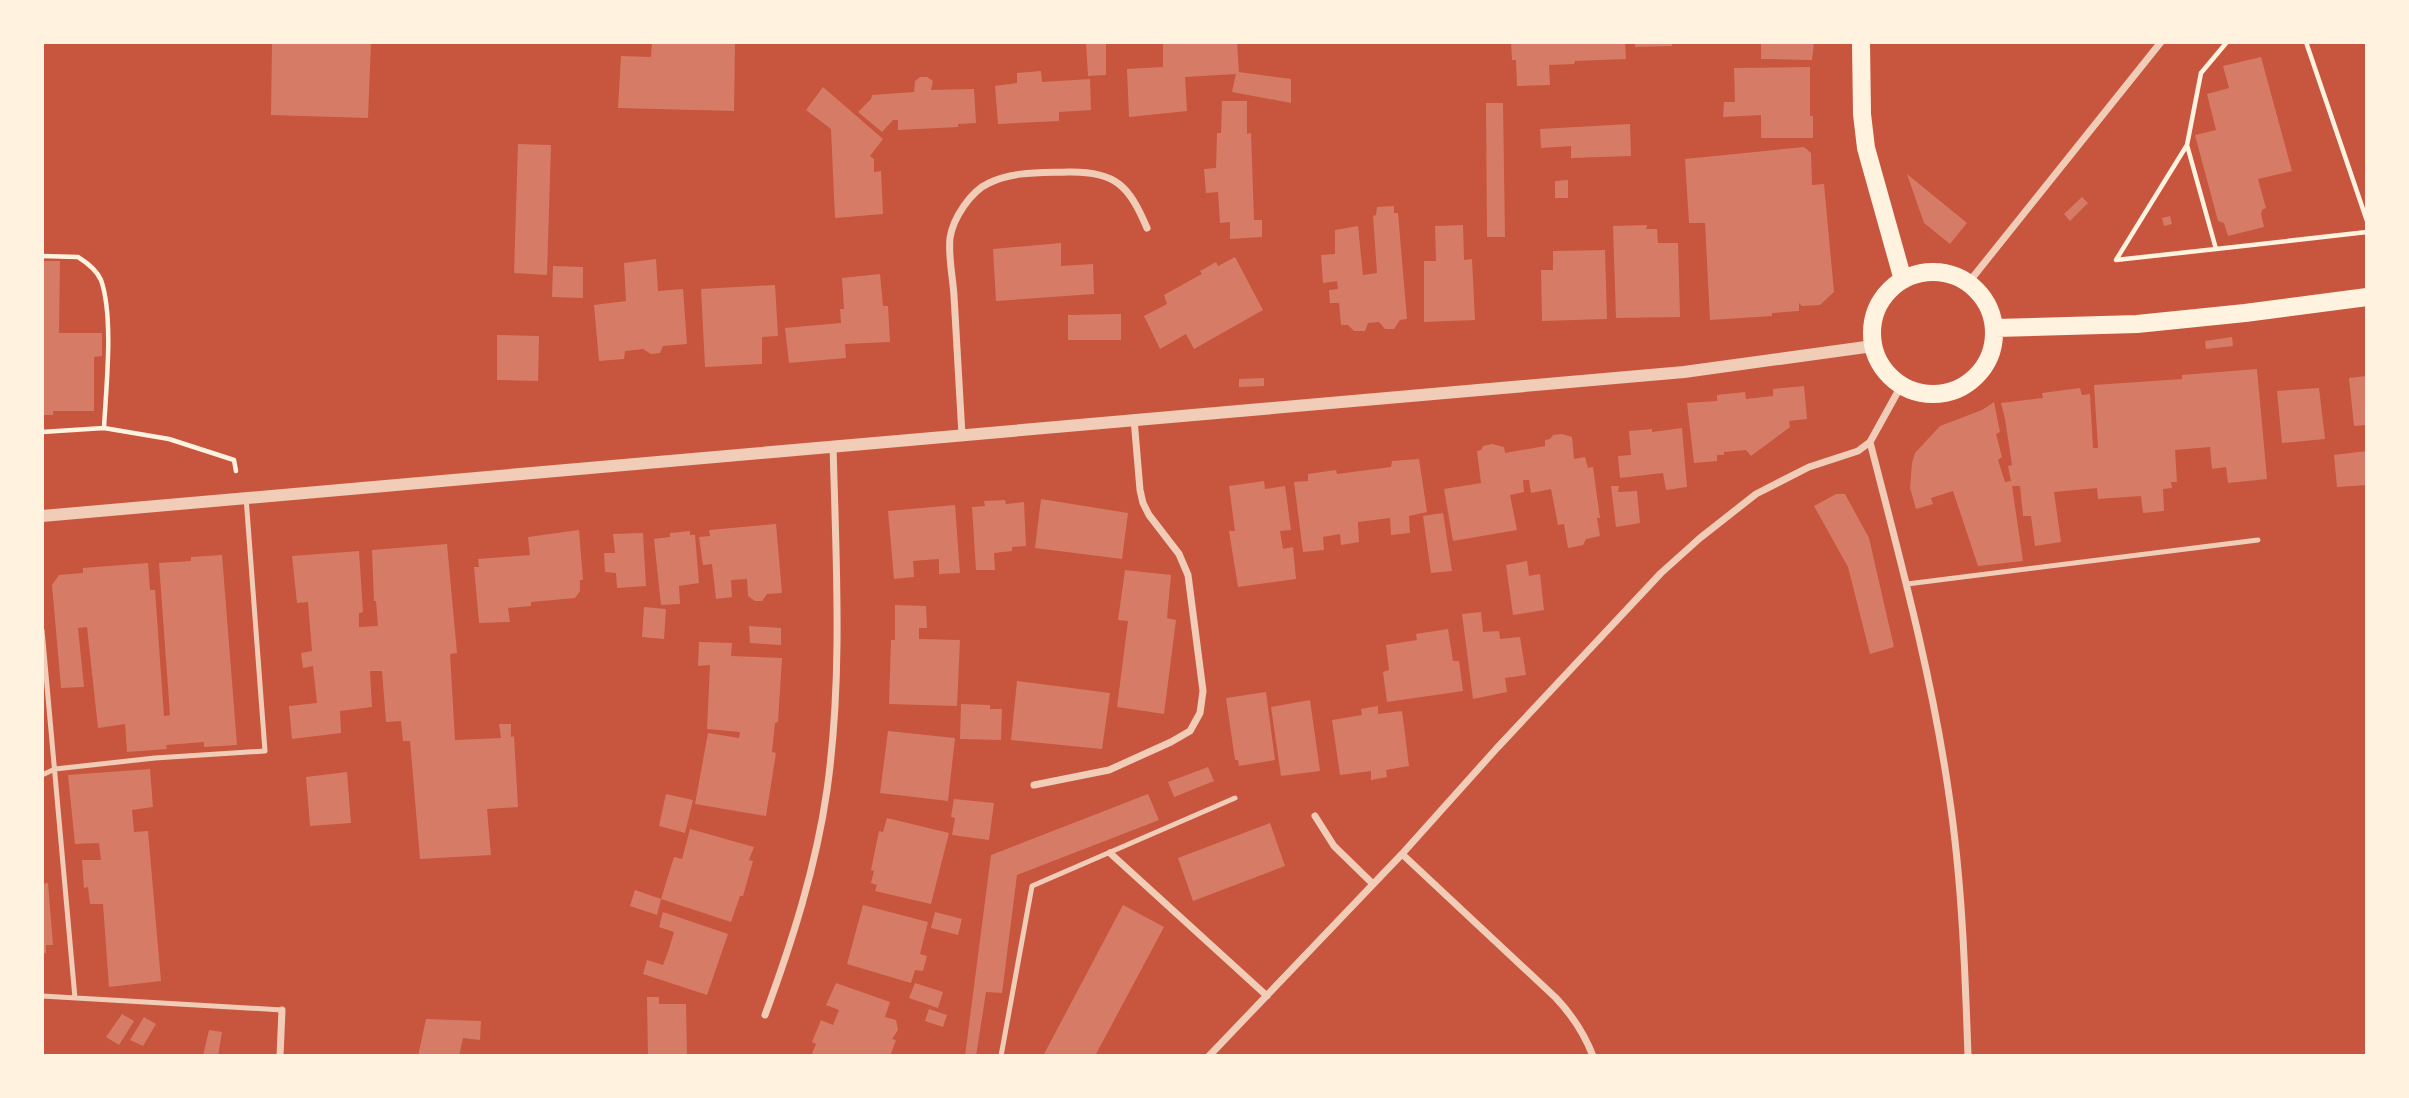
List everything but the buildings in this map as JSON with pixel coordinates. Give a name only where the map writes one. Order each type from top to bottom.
[{"type":"main road","points":[[1861,42],[1862,114],[1866,148],[1902,280]]},
{"type":"main road","points":[[1922,272],[1942,272],[1969,282],[1989,308],[1994,328],[1993,348],[1984,366],[1971,381],[1954,391],[1934,395],[1915,392],[1901,386],[1883,369],[1873,346],[1872,330],[1876,311],[1887,293],[1902,280],[1922,272]]},
{"type":"main road","points":[[1994,328],[2137,324],[2367,297]]},
{"type":"street","points":[[1969,282],[2161,42]]},
{"type":"street","points":[[962,435],[950,237],[964,206],[974,194],[987,183],[1013,176],[1087,172],[1104,176],[1127,192],[1135,200],[1147,228]]},
{"type":"street","points":[[42,516],[1134,418],[1685,372],[1873,346]]},
{"type":"street","points":[[1209,1056],[1402,853],[1630,605],[1700,538],[1756,494],[1809,467],[1857,451],[1870,442],[1901,386]]},
{"type":"street","points":[[1034,785],[1109,769],[1190,731],[1200,713],[1203,691],[1188,575],[1179,554],[1143,503],[1134,418]]},
{"type":"street","points":[[1870,442],[1919,631],[1950,798],[1960,909],[1968,1056]]},
{"type":"street","points":[[765,1015],[796,925],[819,834],[830,765],[836,640],[833,445]]},
{"type":"street","points":[[1315,816],[1334,846],[1373,884]]},
{"type":"street","points":[[1111,853],[1267,996]]},
{"type":"street","points":[[1402,853],[1556,998],[1580,1027],[1592,1056]]},
{"type":"street","points":[[280,1056],[282,1010]]},
{"type":"lane","points":[[42,775],[55,769],[155,758],[265,751],[246,498]]},
{"type":"lane","points":[[1907,584],[2258,540]]},
{"type":"lane","points":[[42,629],[75,998]]},
{"type":"lane","points":[[1001,1056],[1032,886],[1235,797]]},
{"type":"lane","points":[[42,996],[282,1010]]},
{"type":"path","points":[[2227,42],[2201,73],[2187,145],[2116,260],[2367,232]]},
{"type":"path","points":[[2306,42],[2367,221]]},
{"type":"path","points":[[2187,145],[2216,249]]},
{"type":"path","points":[[42,256],[78,257],[100,277],[106,300],[108,359],[104,428]]},
{"type":"path","points":[[42,432],[104,428],[169,439],[234,460],[236,471]]}]
